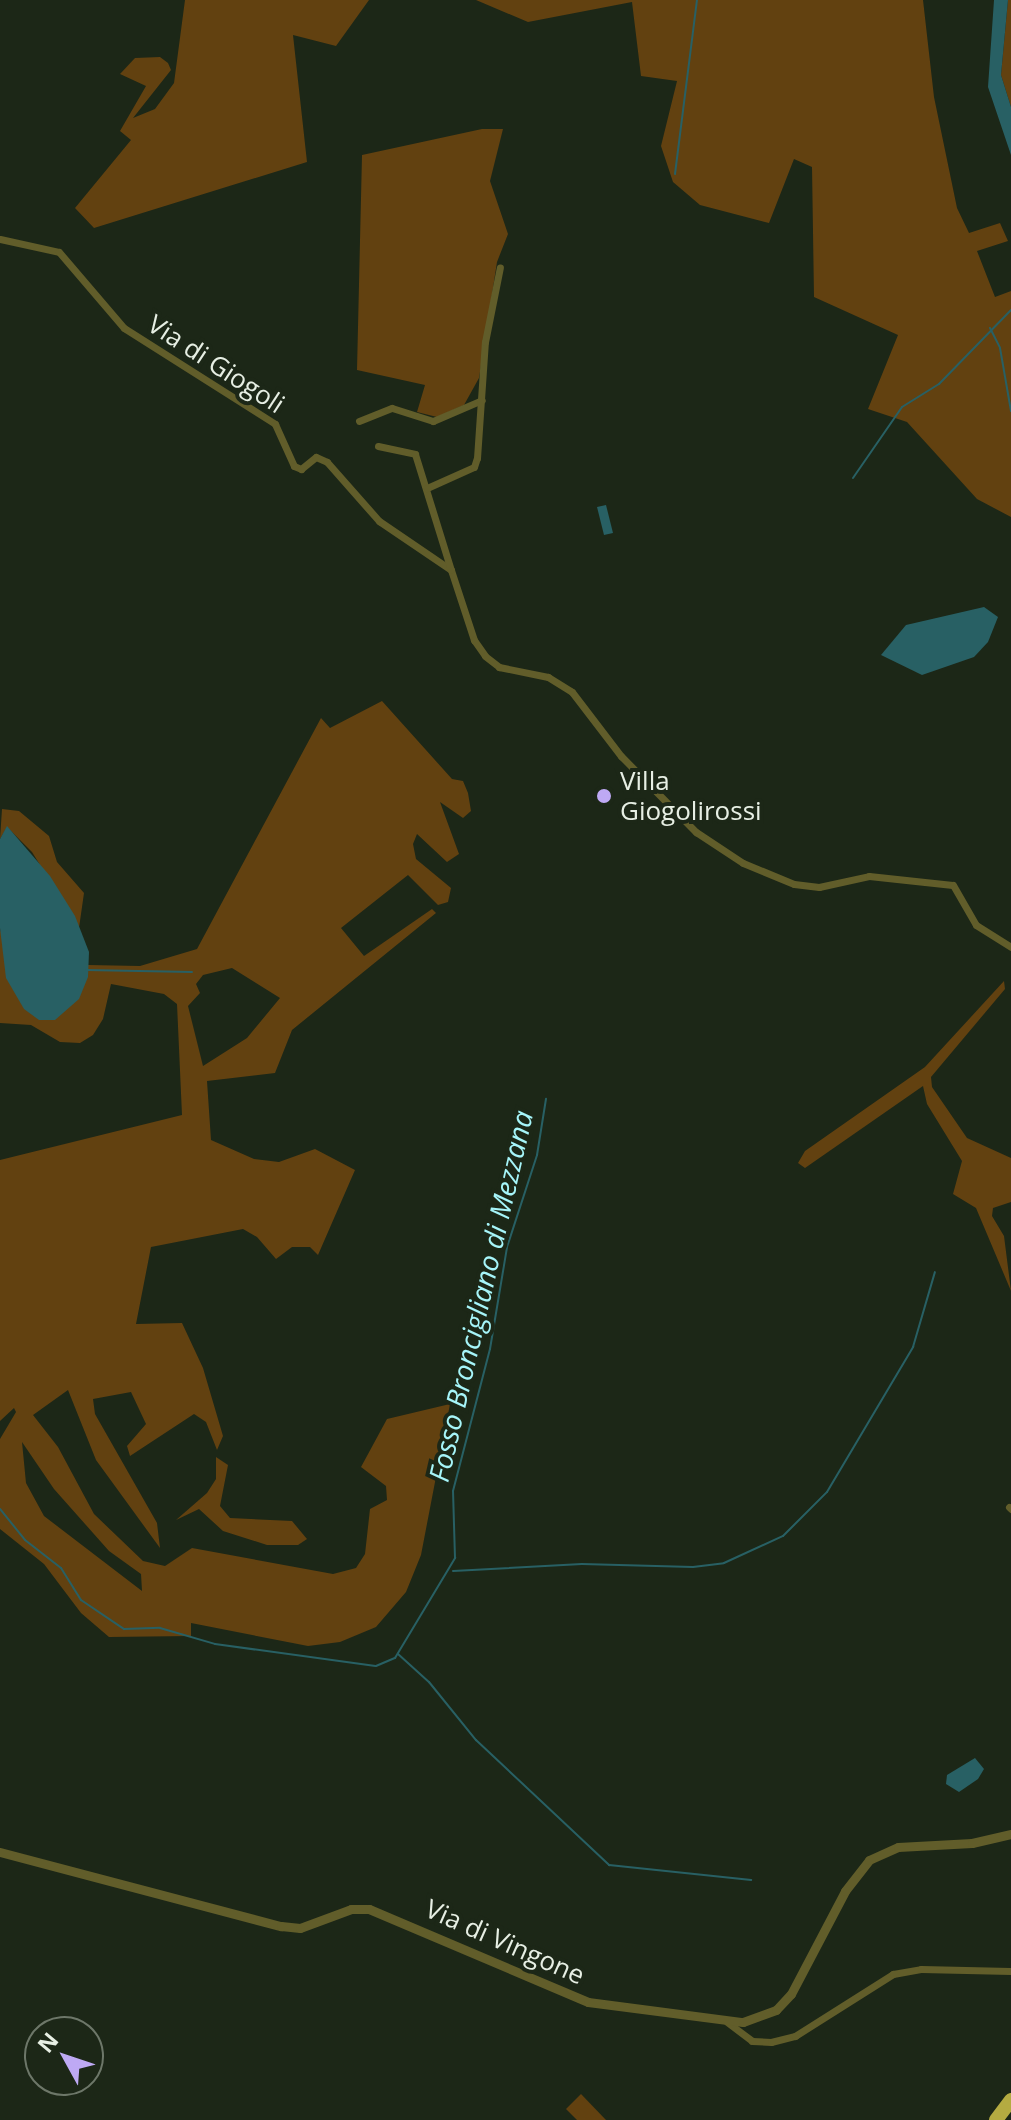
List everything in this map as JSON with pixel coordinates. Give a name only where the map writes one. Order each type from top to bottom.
[{"type":"highway","points":[[996,2120],[1011,2100]]},
{"type":"street","name":"Via di Giogoli","points":[[0,239],[59,252],[124,328],[275,424],[294,466],[301,469],[322,458],[379,521],[451,570]]},
{"type":"street","points":[[427,488],[474,467],[485,342],[500,267]]},
{"type":"street","points":[[359,421],[392,408],[433,421],[482,400]]},
{"type":"street","points":[[378,446],[415,454],[474,640],[485,656],[499,667],[548,677],[572,692],[621,756],[696,832],[743,863],[794,884],[819,887],[869,876],[953,885],[976,925],[1011,947]]},
{"type":"street","name":"Via di Vingone","points":[[0,1852],[281,1926],[315,1925],[351,1909],[386,1913],[551,1991],[588,2002],[727,2022],[759,2018],[791,1994],[845,1891],[869,1860],[898,1847],[972,1843],[1011,1834]]},
{"type":"street","points":[[727,2022],[752,2041],[771,2042],[795,2036],[893,1974],[921,1969],[1011,1971]]},
{"type":"shaded area","points":[[185,0],[369,0],[336,46],[293,35],[307,162],[94,228],[75,208],[131,140],[120,131],[146,86],[120,74],[135,58],[160,57],[168,63],[171,70],[133,118],[155,109],[174,83]]},
{"type":"shaded area","points":[[476,0],[923,0],[934,97],[957,208],[969,233],[1000,223],[1008,241],[977,251],[995,297],[1011,291],[1011,517],[977,499],[907,422],[868,409],[898,335],[814,297],[812,167],[794,159],[769,223],[700,205],[673,182],[661,146],[677,81],[641,76],[632,2],[528,22]]},
{"type":"shaded area","points":[[1008,0],[1011,0],[1011,107],[1001,75]]},
{"type":"shaded area","points":[[482,129],[503,129],[490,181],[508,234],[497,262],[479,378],[464,405],[437,417],[417,412],[425,385],[357,370],[362,155]]},
{"type":"shaded area","points":[[382,701],[452,779],[463,781],[471,811],[463,818],[440,802],[459,854],[447,862],[417,834],[413,844],[416,859],[451,888],[448,902],[438,905],[408,875],[341,928],[364,956],[432,909],[436,913],[292,1030],[275,1073],[207,1081],[211,1140],[254,1159],[279,1162],[315,1149],[355,1170],[318,1255],[310,1247],[292,1247],[276,1259],[257,1237],[243,1229],[151,1247],[136,1324],[182,1323],[203,1368],[223,1436],[217,1450],[206,1422],[194,1414],[130,1456],[127,1446],[146,1424],[131,1392],[93,1399],[95,1414],[157,1523],[160,1548],[96,1460],[68,1390],[33,1415],[58,1447],[94,1514],[143,1561],[165,1566],[192,1548],[333,1574],[356,1568],[365,1554],[370,1509],[387,1500],[386,1486],[361,1467],[387,1419],[450,1404],[421,1555],[406,1592],[376,1627],[340,1642],[308,1646],[191,1623],[191,1636],[109,1637],[81,1613],[44,1564],[0,1529],[0,1439],[16,1412],[14,1408],[0,1421],[0,1160],[182,1115],[177,1004],[164,994],[111,984],[103,1019],[93,1035],[80,1043],[60,1042],[31,1025],[0,1023],[0,928],[4,945],[88,977],[88,965],[140,966],[197,949],[321,718],[330,728]],"holes":[[[232,968],[280,998],[247,1038],[203,1066],[188,1006],[200,993],[196,984],[203,975]],[[22,1442],[54,1489],[109,1551],[141,1574],[142,1591],[44,1516],[26,1483]]]},
{"type":"shaded area","points":[[2,809],[19,811],[49,836],[57,862],[84,893],[79,928],[32,852],[7,827],[0,839]]},
{"type":"shaded area","points":[[1004,981],[1005,989],[931,1077],[932,1087],[967,1138],[1011,1158],[1011,1202],[993,1208],[992,1216],[1004,1236],[1011,1291],[976,1208],[953,1194],[962,1161],[927,1104],[923,1086],[805,1168],[798,1163],[805,1151],[925,1067]]},
{"type":"shaded area","points":[[216,1457],[228,1465],[220,1506],[230,1518],[292,1521],[307,1539],[298,1545],[267,1545],[223,1531],[199,1509],[176,1520],[207,1493],[216,1479]]},
{"type":"shaded area","points":[[581,2094],[606,2120],[577,2120],[566,2109]]},
{"type":"water","points":[[994,0],[1008,0],[1001,75],[1011,107],[1011,155],[988,87]]},
{"type":"water","points":[[606,505],[613,533],[604,535],[597,507]]},
{"type":"water","points":[[984,607],[998,617],[988,642],[974,657],[922,675],[881,655],[906,625]]},
{"type":"water","points":[[7,826],[50,876],[75,916],[89,952],[88,977],[79,999],[55,1020],[39,1020],[24,1009],[6,978],[0,928],[0,839]]},
{"type":"water","points":[[975,1758],[984,1769],[978,1779],[959,1792],[946,1784],[947,1775]]},
{"type":"waterway","points":[[675,174],[697,0]]},
{"type":"waterway","points":[[853,478],[902,407],[939,384],[1011,310]]},
{"type":"waterway","points":[[990,328],[1000,348],[1011,411]]},
{"type":"waterway","points":[[86,970],[192,972]]},
{"type":"waterway","name":"Fosso Broncigliano di Mezzana","points":[[0,1509],[25,1540],[61,1568],[81,1600],[124,1629],[160,1628],[215,1644],[376,1666],[395,1658],[455,1558],[453,1491],[490,1349],[507,1247],[537,1155],[546,1099]]},
{"type":"waterway","points":[[453,1571],[582,1564],[693,1567],[724,1563],[783,1536],[827,1492],[913,1347],[935,1272]]},
{"type":"waterway","points":[[398,1654],[429,1682],[476,1740],[609,1865],[751,1880]]},
{"type":"place","name":"Villa Giogolirossi","points":[[604,796]]}]
